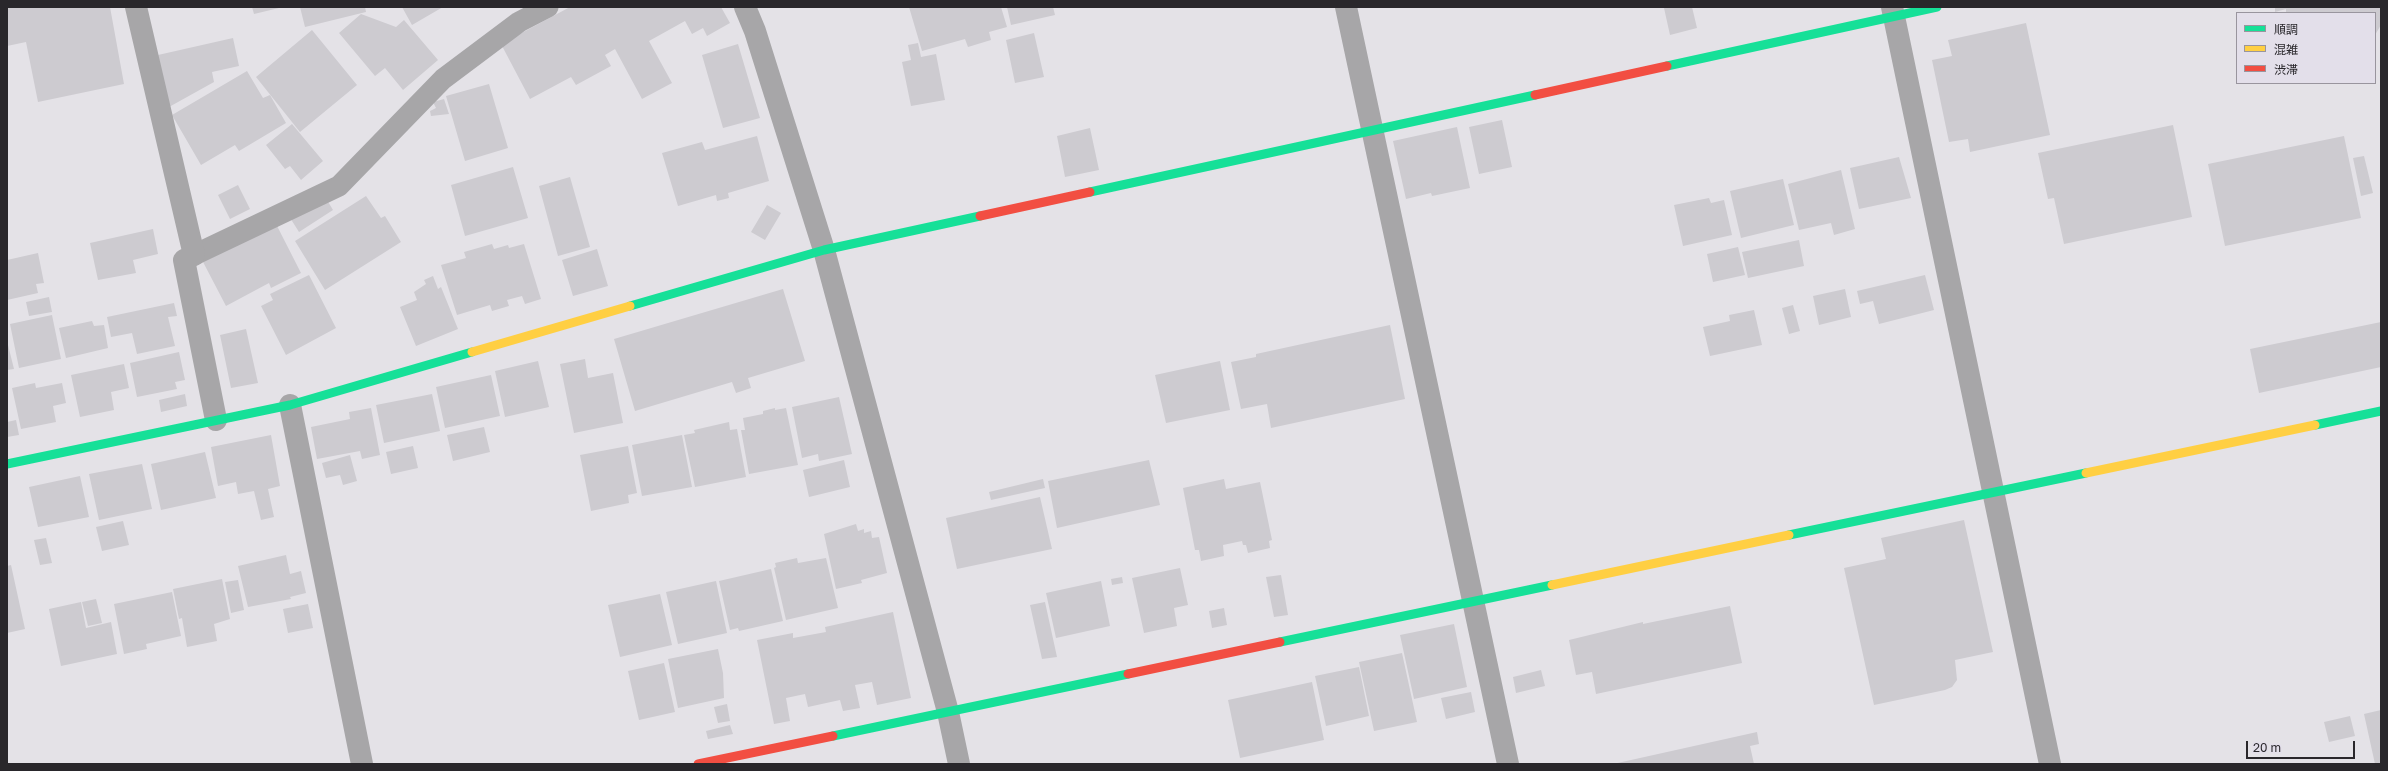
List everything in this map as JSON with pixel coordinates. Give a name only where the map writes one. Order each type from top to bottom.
[{"type":"street","points":[[136,7],[194,255],[184,260],[216,420]]},
{"type":"street","points":[[745,7],[755,31],[824,250],[948,712],[959,764]]},
{"type":"street","points":[[1346,7],[1371,131],[1475,602],[1508,764]]},
{"type":"street","points":[[7,464],[290,405],[824,250],[1371,131],[1892,12],[1937,7]]},
{"type":"street","points":[[1892,12],[1995,492],[2050,764]]},
{"type":"street","points":[[290,405],[362,764]]},
{"type":"street","points":[[698,764],[2381,412]]},
{"type":"lane","points":[[194,255],[339,186],[443,78],[519,22],[548,7]]},
{"type":"building","points":[[7,7],[110,7],[124,84],[38,102],[26,42],[7,46]]},
{"type":"building","points":[[252,7],[279,7],[279,8],[254,14]]},
{"type":"building","points":[[300,7],[365,7],[366,12],[305,27]]},
{"type":"building","points":[[402,7],[443,7],[412,25]]},
{"type":"building","points":[[570,7],[721,7],[730,23],[707,36],[703,28],[692,34],[685,21],[649,41],[672,83],[642,99],[615,49],[605,55],[611,66],[576,85],[571,77],[530,99],[501,44]]},
{"type":"building","points":[[909,7],[1001,7],[1007,27],[989,32],[991,40],[968,47],[965,39],[922,51]]},
{"type":"building","points":[[1007,7],[1053,7],[1055,15],[1011,25]]},
{"type":"building","points":[[1692,7],[1697,28],[1670,35],[1664,8]]},
{"type":"building","points":[[2275,7],[2381,7],[2381,25],[2376,33],[2376,12],[2286,12],[2286,9],[2275,12]]},
{"type":"building","points":[[361,14],[396,27],[404,20],[438,60],[403,90],[385,68],[375,76],[339,33]]},
{"type":"building","points":[[2026,23],[2050,135],[1970,152],[1968,139],[1949,142],[1932,60],[1952,56],[1948,40]]},
{"type":"building","points":[[312,30],[357,85],[300,132],[256,77]]},
{"type":"building","points":[[1034,33],[1044,77],[1015,83],[1006,40]]},
{"type":"building","points":[[233,38],[239,66],[212,72],[214,82],[169,107],[158,55]]},
{"type":"building","points":[[918,43],[921,57],[936,54],[945,100],[911,106],[902,62],[911,60],[908,45]]},
{"type":"building","points":[[738,44],[760,118],[723,128],[702,55]]},
{"type":"building","points":[[247,71],[263,98],[270,95],[286,123],[239,151],[235,145],[201,165],[172,115]]},
{"type":"building","points":[[489,84],[508,148],[465,161],[446,96]]},
{"type":"building","points":[[444,99],[449,114],[431,116],[430,111],[436,108],[433,102]]},
{"type":"building","points":[[1502,120],[1512,167],[1479,174],[1469,127]]},
{"type":"building","points":[[292,124],[323,161],[301,180],[290,166],[285,169],[266,145]]},
{"type":"building","points":[[2173,125],[2192,217],[2064,244],[2054,198],[2048,199],[2038,153]]},
{"type":"building","points":[[1457,127],[1470,188],[1432,196],[1431,193],[1406,199],[1393,141]]},
{"type":"building","points":[[1090,128],[1099,170],[1065,177],[1057,136]]},
{"type":"building","points":[[757,136],[769,181],[728,193],[729,198],[717,201],[716,195],[678,206],[662,153],[702,142],[705,150]]},
{"type":"building","points":[[2344,136],[2361,218],[2225,246],[2208,164]]},
{"type":"building","points":[[2364,156],[2373,193],[2361,196],[2353,158]]},
{"type":"building","points":[[1899,157],[1911,198],[1859,209],[1850,168]]},
{"type":"building","points":[[513,167],[528,218],[465,236],[451,185]]},
{"type":"building","points":[[1841,170],[1855,229],[1834,235],[1831,223],[1799,230],[1788,184]]},
{"type":"building","points":[[570,177],[590,247],[558,256],[539,186]]},
{"type":"building","points":[[1783,179],[1794,225],[1741,238],[1730,191]]},
{"type":"building","points":[[238,185],[250,209],[230,219],[218,195]]},
{"type":"building","points":[[324,195],[333,210],[299,232],[287,213]]},
{"type":"building","points":[[366,196],[381,218],[385,216],[401,242],[325,290],[295,241]]},
{"type":"building","points":[[1709,198],[1711,203],[1724,200],[1732,235],[1683,246],[1674,205]]},
{"type":"building","points":[[767,205],[781,213],[765,240],[751,232]]},
{"type":"building","points":[[275,222],[301,273],[271,288],[269,283],[226,306],[202,260]]},
{"type":"building","points":[[153,229],[158,254],[133,260],[136,273],[98,280],[90,243]]},
{"type":"building","points":[[1799,240],[1804,266],[1748,278],[1742,252]]},
{"type":"building","points":[[492,244],[494,249],[508,245],[509,248],[524,244],[541,299],[525,304],[522,296],[507,300],[509,306],[492,311],[490,305],[457,315],[441,265],[466,258],[464,252]]},
{"type":"building","points":[[1738,247],[1745,275],[1713,282],[1707,254]]},
{"type":"building","points":[[597,249],[608,286],[573,296],[562,260]]},
{"type":"building","points":[[38,253],[44,283],[36,284],[38,293],[7,300],[7,260]]},
{"type":"building","points":[[309,275],[336,328],[286,355],[261,306],[273,300],[270,294]]},
{"type":"building","points":[[1925,275],[1934,310],[1879,324],[1873,301],[1860,304],[1857,291]]},
{"type":"building","points":[[433,276],[438,289],[441,287],[458,329],[416,346],[400,307],[417,300],[414,292],[426,284],[424,280]]},
{"type":"building","points":[[783,289],[805,361],[748,378],[751,388],[736,393],[732,382],[635,411],[614,339]]},
{"type":"building","points":[[1845,289],[1851,317],[1819,325],[1813,296]]},
{"type":"building","points":[[49,297],[52,312],[29,316],[26,302]]},
{"type":"building","points":[[174,303],[177,316],[168,317],[175,346],[137,354],[132,333],[111,337],[107,317]]},
{"type":"building","points":[[1793,305],[1800,331],[1789,334],[1782,308]]},
{"type":"building","points":[[1754,310],[1762,345],[1710,356],[1703,327],[1730,321],[1729,315]]},
{"type":"building","points":[[52,315],[61,359],[19,368],[10,324]]},
{"type":"building","points":[[92,321],[94,326],[104,325],[108,348],[66,358],[59,328]]},
{"type":"building","points":[[2381,322],[2381,367],[2259,393],[2250,349]]},
{"type":"building","points":[[1390,325],[1405,399],[1271,428],[1267,404],[1241,409],[1231,362],[1256,357],[1256,354]]},
{"type":"building","points":[[246,329],[258,383],[231,388],[220,335]]},
{"type":"building","points":[[7,341],[14,369],[7,370]]},
{"type":"building","points":[[179,352],[185,380],[175,382],[177,389],[137,397],[130,363]]},
{"type":"building","points":[[585,359],[588,378],[613,373],[623,423],[574,433],[560,364]]},
{"type":"building","points":[[538,361],[549,407],[505,417],[495,371]]},
{"type":"building","points":[[1220,361],[1230,410],[1166,423],[1155,375]]},
{"type":"building","points":[[124,364],[129,388],[111,392],[114,410],[80,417],[71,375]]},
{"type":"building","points":[[491,375],[500,416],[445,428],[436,387]]},
{"type":"building","points":[[35,383],[36,388],[62,383],[66,403],[53,406],[56,422],[21,429],[12,388]]},
{"type":"building","points":[[185,394],[187,406],[161,412],[159,400]]},
{"type":"building","points":[[432,394],[440,431],[384,443],[376,405]]},
{"type":"building","points":[[839,397],[852,454],[819,461],[818,454],[802,458],[792,407]]},
{"type":"building","points":[[371,408],[380,455],[362,459],[360,451],[317,459],[311,427],[350,419],[349,412]]},
{"type":"building","points":[[775,408],[775,410],[786,408],[798,465],[749,474],[741,430],[745,430],[743,418],[763,414],[763,411]]},
{"type":"building","points":[[16,420],[19,435],[7,437],[7,422]]},
{"type":"building","points":[[729,422],[730,430],[737,429],[746,477],[695,487],[684,435],[695,433],[694,430]]},
{"type":"building","points":[[484,427],[490,452],[453,461],[447,435]]},
{"type":"building","points":[[271,435],[280,486],[268,489],[274,517],[261,520],[254,491],[238,494],[236,482],[218,486],[211,447]]},
{"type":"building","points":[[682,435],[692,487],[642,496],[632,445]]},
{"type":"building","points":[[413,446],[418,468],[391,474],[386,452]]},
{"type":"building","points":[[628,446],[637,493],[628,495],[629,503],[591,511],[580,455]]},
{"type":"building","points":[[205,452],[216,498],[161,510],[151,464]]},
{"type":"building","points":[[350,455],[357,481],[343,485],[340,475],[326,478],[322,463]]},
{"type":"building","points":[[844,460],[850,487],[809,497],[803,470]]},
{"type":"building","points":[[1149,460],[1160,505],[1057,528],[1048,481]]},
{"type":"building","points":[[142,464],[152,509],[99,520],[89,474]]},
{"type":"building","points":[[80,476],[89,517],[38,527],[29,487]]},
{"type":"building","points":[[1043,479],[1045,488],[991,500],[989,492]]},
{"type":"building","points":[[1224,479],[1226,489],[1260,482],[1272,540],[1269,541],[1270,548],[1248,553],[1246,545],[1243,545],[1242,541],[1223,545],[1224,556],[1201,561],[1199,550],[1195,550],[1183,488]]},
{"type":"building","points":[[1040,497],[1052,549],[957,569],[946,518]]},
{"type":"building","points":[[1964,520],[1993,652],[1955,660],[1957,680],[1952,687],[1945,690],[1874,705],[1844,568],[1886,559],[1881,538]]},
{"type":"building","points":[[123,521],[129,545],[102,551],[96,527]]},
{"type":"building","points":[[856,524],[858,531],[864,529],[864,533],[871,531],[872,538],[879,537],[887,573],[861,580],[862,583],[836,589],[824,534]]},
{"type":"building","points":[[46,538],[52,563],[40,565],[34,540]]},
{"type":"building","points":[[286,555],[290,574],[301,571],[306,593],[290,597],[291,599],[248,607],[238,566]]},
{"type":"building","points":[[797,558],[798,563],[826,558],[838,608],[786,620],[774,568],[776,567],[775,563]]},
{"type":"building","points":[[11,565],[25,629],[7,633],[7,566]]},
{"type":"building","points":[[1180,568],[1188,605],[1174,608],[1177,626],[1144,633],[1132,578]]},
{"type":"building","points":[[771,569],[783,621],[739,631],[738,628],[730,630],[719,581]]},
{"type":"building","points":[[1281,575],[1288,615],[1274,617],[1266,577]]},
{"type":"building","points":[[1122,577],[1123,583],[1112,585],[1111,579]]},
{"type":"building","points":[[222,579],[230,619],[214,624],[217,641],[187,647],[182,618],[179,619],[173,589]]},
{"type":"building","points":[[238,580],[244,610],[231,613],[225,582]]},
{"type":"building","points":[[716,581],[727,633],[678,644],[666,592]]},
{"type":"building","points":[[1101,581],[1110,626],[1056,638],[1046,593]]},
{"type":"building","points":[[172,592],[181,636],[146,644],[147,649],[124,654],[114,604]]},
{"type":"building","points":[[660,594],[672,645],[620,657],[608,605]]},
{"type":"building","points":[[96,599],[102,623],[88,626],[82,602]]},
{"type":"building","points":[[81,602],[86,628],[111,622],[117,654],[61,666],[49,609]]},
{"type":"building","points":[[1045,602],[1057,657],[1042,659],[1030,605]]},
{"type":"building","points":[[308,604],[313,628],[288,633],[283,609]]},
{"type":"building","points":[[1730,606],[1742,663],[1596,694],[1592,672],[1576,675],[1569,640],[1643,622],[1643,624]]},
{"type":"building","points":[[1224,608],[1227,625],[1212,628],[1209,611]]},
{"type":"building","points":[[893,612],[911,698],[877,705],[872,682],[855,685],[860,708],[843,711],[840,700],[808,707],[805,694],[786,698],[790,721],[774,724],[757,640],[793,633],[793,638],[826,632],[825,627]]},
{"type":"building","points":[[1454,624],[1467,687],[1414,699],[1400,635]]},
{"type":"building","points":[[718,649],[723,673],[724,698],[678,708],[668,659]]},
{"type":"building","points":[[1402,653],[1417,722],[1374,731],[1359,662]]},
{"type":"building","points":[[664,663],[675,712],[639,720],[628,671]]},
{"type":"building","points":[[1359,667],[1369,716],[1326,726],[1315,676]]},
{"type":"building","points":[[1541,670],[1545,686],[1516,693],[1513,677]]},
{"type":"building","points":[[1312,682],[1324,740],[1240,758],[1228,700]]},
{"type":"building","points":[[1471,692],[1475,712],[1446,719],[1441,698]]},
{"type":"building","points":[[727,704],[730,721],[718,723],[714,707]]},
{"type":"building","points":[[2381,710],[2381,764],[2375,764],[2364,714]]},
{"type":"building","points":[[2350,716],[2355,736],[2329,742],[2324,722]]},
{"type":"building","points":[[730,725],[733,734],[708,739],[706,731]]},
{"type":"building","points":[[1757,732],[1759,744],[1750,746],[1754,764],[1613,764]]},
{"type":"traffic: fast","points":[[1667,66],[1937,7]]},
{"type":"traffic: fast","points":[[1090,192],[1535,95]]},
{"type":"traffic: fast","points":[[630,306],[824,250],[980,216]]},
{"type":"traffic: fast","points":[[7,464],[290,405],[472,352]]},
{"type":"traffic: fast","points":[[2315,425],[2381,411]]},
{"type":"traffic: fast","points":[[1789,535],[2086,473]]},
{"type":"traffic: fast","points":[[1280,642],[1552,585]]},
{"type":"traffic: fast","points":[[833,736],[1128,674]]},
{"type":"traffic: slow","points":[[472,352],[630,306]]},
{"type":"traffic: slow","points":[[2086,473],[2315,425]]},
{"type":"traffic: slow","points":[[1552,585],[1789,535]]},
{"type":"traffic: jam","points":[[1535,95],[1667,66]]},
{"type":"traffic: jam","points":[[980,216],[1090,192]]},
{"type":"traffic: jam","points":[[1128,674],[1280,642]]},
{"type":"traffic: jam","points":[[698,764],[833,736]]}]
